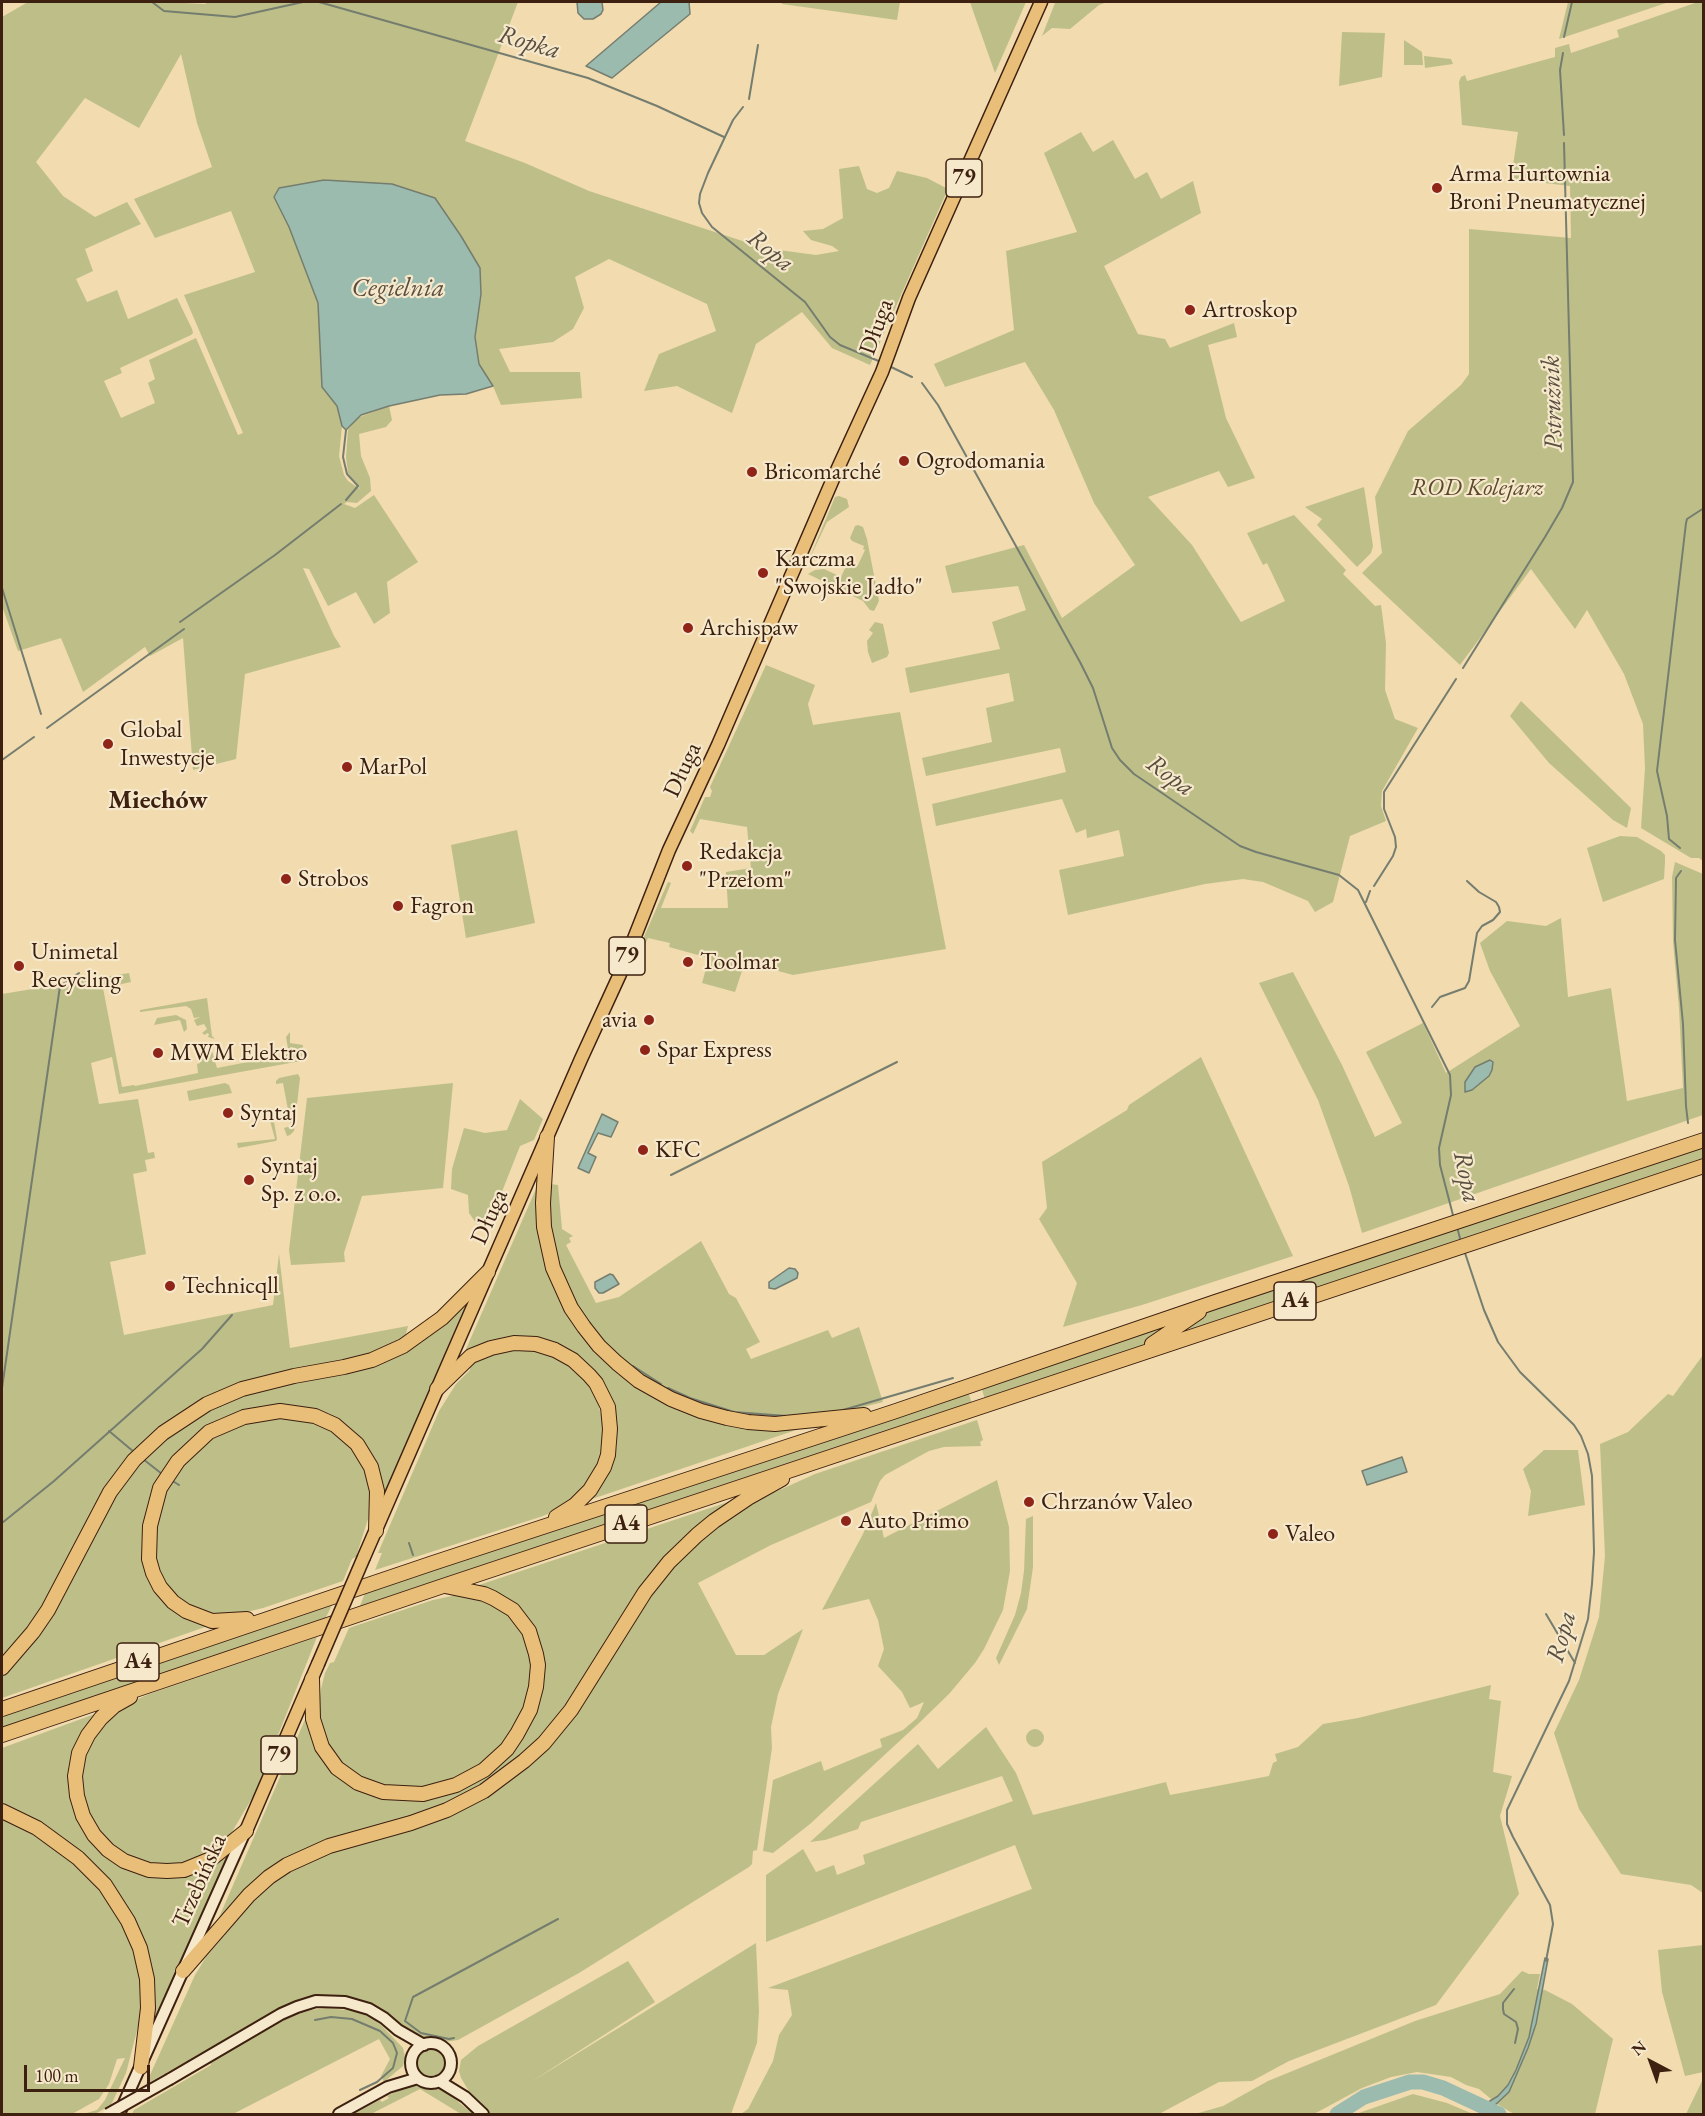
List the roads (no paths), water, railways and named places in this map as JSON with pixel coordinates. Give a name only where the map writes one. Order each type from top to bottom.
[{"type":"highway","points":[[547,1137],[544,1227],[553,1268],[571,1308],[598,1346],[639,1381],[671,1399],[701,1411],[748,1422],[798,1423],[893,1412]]},
{"type":"highway","name":"A4","points":[[2,1709],[275,1615],[893,1412],[1215,1302],[1704,1140]]},
{"type":"highway","name":"A4","points":[[2,1735],[154,1682],[1052,1384],[1138,1353],[1704,1166]]},
{"type":"highway","points":[[2,1668],[33,1632],[48,1610],[110,1492],[134,1460],[163,1433],[207,1404],[242,1389],[354,1365],[372,1360],[403,1346],[434,1324],[488,1272]]},
{"type":"highway","name":"A4","points":[[1138,1353],[1215,1302]]},
{"type":"highway","points":[[437,1389],[471,1356],[491,1348],[514,1343],[536,1344],[555,1350],[573,1360],[596,1383],[608,1407],[610,1419],[610,1442],[604,1467],[590,1490],[575,1505],[562,1515],[530,1531]]},
{"type":"highway","points":[[275,1615],[222,1622],[202,1619],[173,1602],[160,1587],[153,1573],[149,1559],[148,1537],[157,1497],[178,1461],[200,1439],[232,1421],[268,1412],[304,1413],[335,1425],[357,1444],[371,1467],[376,1491],[376,1531]]},
{"type":"highway","points":[[183,1971],[249,1895],[286,1865],[329,1846],[411,1823],[447,1810],[484,1791],[524,1761],[544,1743],[571,1710],[645,1592],[669,1562],[697,1535],[729,1510],[810,1463]]},
{"type":"highway","points":[[312,1679],[313,1719],[322,1747],[337,1768],[358,1783],[383,1792],[423,1794],[456,1785],[484,1770],[507,1749],[524,1722],[534,1699],[536,1654],[529,1631],[503,1603],[484,1594],[443,1586]]},
{"type":"highway","points":[[154,1682],[108,1712],[94,1726],[83,1744],[77,1764],[75,1785],[79,1805],[87,1824],[102,1844],[117,1857],[141,1868],[159,1871],[184,1870],[211,1859],[246,1831]]},
{"type":"highway","points":[[2,1811],[37,1828],[84,1863],[112,1894],[128,1921],[140,1948],[147,1979],[148,2008],[141,2067]]},
{"type":"main road","name":"Długa","points":[[318,1664],[620,974],[669,850],[718,745],[889,356],[909,298],[1041,2]]},
{"type":"main road","name":"Trzebińska","points":[[120,2115],[318,1664]]},
{"type":"main road","points":[[108,2115],[281,2014],[307,2003],[326,2001],[354,2004],[380,2015],[398,2030],[424,2045],[434,2044],[445,2049],[450,2060],[449,2071],[465,2097]]},
{"type":"main road","points":[[398,2030],[418,2078]]},
{"type":"main road","points":[[388,2087],[424,2045]]},
{"type":"main road","points":[[339,2115],[388,2087],[418,2078],[429,2083],[439,2081],[449,2071]]},
{"type":"main road","points":[[439,2081],[465,2097],[483,2115]]},
{"type":"water","points":[[577,2],[602,2],[603,10],[593,19],[584,19],[578,13]]},
{"type":"water","points":[[661,2],[689,2],[690,14],[612,78],[586,66]]},
{"type":"water","name":"Cegielnia","points":[[324,180],[392,184],[435,198],[480,268],[481,294],[475,337],[479,364],[493,386],[466,394],[440,395],[389,406],[361,415],[346,430],[342,426],[337,406],[322,387],[318,303],[289,227],[274,197],[279,188]]},
{"type":"water","points":[[1490,1060],[1493,1062],[1489,1076],[1472,1090],[1465,1092],[1465,1082],[1475,1067]]},
{"type":"water","points":[[602,1114],[618,1122],[611,1137],[598,1133],[588,1153],[596,1157],[589,1173],[578,1168]]},
{"type":"water","points":[[789,1268],[795,1269],[798,1273],[797,1278],[775,1289],[769,1288],[769,1282]]},
{"type":"water","points":[[610,1274],[619,1284],[599,1293],[595,1288],[595,1282]]},
{"type":"water","points":[[1402,1457],[1407,1472],[1367,1485],[1362,1471]]},
{"type":"water","points":[[1545,1958],[1548,1959],[1536,2024],[1528,2048],[1509,2092],[1493,2107],[1505,2114],[1490,2114],[1472,2107],[1475,2100],[1485,2104],[1498,2096],[1508,2085],[1516,2070],[1529,2037]]},
{"type":"waterway","name":"Ropka","points":[[152,2],[164,11],[235,17],[303,2]]},
{"type":"waterway","name":"Ropka","points":[[319,2],[588,78],[724,137]]},
{"type":"waterway","name":"Pstrużnik","points":[[1564,37],[1572,2]]},
{"type":"waterway","name":"Ropa","points":[[749,99],[758,45]]},
{"type":"waterway","name":"Pstrużnik","points":[[1563,53],[1560,70],[1564,135]]},
{"type":"waterway","name":"Ropa","points":[[743,107],[733,120],[708,173],[700,194],[699,203],[702,213],[712,227],[805,302],[830,337],[840,345],[881,362]]},
{"type":"waterway","name":"Pstrużnik","points":[[1463,668],[1545,537],[1562,508],[1573,482],[1564,143]]},
{"type":"waterway","name":"Ropa","points":[[889,366],[912,377]]},
{"type":"waterway","name":"Ropa","points":[[922,383],[938,405],[1080,662],[1093,688],[1112,748],[1120,760],[1134,774],[1240,846],[1339,875],[1358,890],[1450,1075],[1451,1095],[1439,1148],[1440,1165],[1454,1219]]},
{"type":"waterway","points":[[346,430],[343,457],[347,474],[358,486],[346,500]]},
{"type":"waterway","points":[[180,622],[275,555],[341,504]]},
{"type":"waterway","points":[[1680,848],[1669,839],[1667,816],[1657,771],[1686,523],[1687,519],[1704,508]]},
{"type":"waterway","points":[[2,588],[41,714]]},
{"type":"waterway","points":[[47,728],[184,629]]},
{"type":"waterway","name":"Pstrużnik","points":[[1374,886],[1393,856],[1396,847],[1395,837],[1384,809],[1384,792],[1456,679]]},
{"type":"waterway","points":[[2,760],[34,737]]},
{"type":"waterway","points":[[1681,871],[1676,878],[1675,940],[1683,1024],[1688,1123]]},
{"type":"waterway","points":[[1432,1007],[1440,997],[1465,988],[1469,981],[1477,933],[1500,912],[1496,902],[1479,892],[1467,881]]},
{"type":"waterway","name":"Pstrużnik","points":[[1366,902],[1370,891]]},
{"type":"waterway","points":[[2,1388],[60,986],[79,973]]},
{"type":"waterway","points":[[671,1175],[897,1062]]},
{"type":"waterway","name":"Ropa","points":[[1457,1227],[1461,1242]]},
{"type":"waterway","name":"Ropa","points":[[1464,1250],[1484,1310],[1498,1342],[1520,1372],[1574,1425],[1588,1454],[1592,1476],[1594,1552],[1588,1619],[1569,1681],[1507,1810],[1507,1824],[1550,1905],[1553,1924],[1546,1961]]},
{"type":"waterway","points":[[2,1523],[54,1481],[202,1349],[232,1315]]},
{"type":"waterway","points":[[633,1366],[661,1384]]},
{"type":"waterway","points":[[843,1410],[953,1378]]},
{"type":"waterway","points":[[668,1388],[690,1398],[734,1412],[787,1416]]},
{"type":"waterway","points":[[109,1431],[134,1452]]},
{"type":"waterway","points":[[143,1459],[162,1474]]},
{"type":"waterway","points":[[171,1480],[179,1485]]},
{"type":"waterway","points":[[409,1543],[413,1555]]},
{"type":"waterway","points":[[1546,1614],[1575,1663]]},
{"type":"waterway","points":[[454,2038],[421,2033],[405,2021],[413,1997],[558,1919]]},
{"type":"waterway","points":[[1514,1989],[1503,2003],[1503,2009],[1504,2014],[1516,2022],[1518,2029],[1515,2043]]},
{"type":"waterway","points":[[315,2020],[331,2017],[352,2019],[380,2031],[393,2043],[397,2053],[393,2068],[377,2082],[360,2090]]},
{"type":"waterway","points":[[1337,2114],[1364,2097],[1410,2082],[1423,2082],[1443,2088],[1499,2114]]},
{"type":"place","name":"Arma Hurtownia Broni Pneumatycznej","points":[[1437,188]]},
{"type":"place","name":"Artroskop","points":[[1190,310]]},
{"type":"place","name":"Ogrodomania","points":[[904,461]]},
{"type":"place","name":"Bricomarché","points":[[752,472]]},
{"type":"place","name":"Karczma \"Swojskie Jadło\"","points":[[763,573]]},
{"type":"place","name":"Archispaw","points":[[688,628]]},
{"type":"place","name":"Global Inwestycje","points":[[108,744]]},
{"type":"place","name":"MarPol","points":[[347,767]]},
{"type":"place","name":"Redakcja \"Przełom\"","points":[[687,866]]},
{"type":"place","name":"Strobos","points":[[286,879]]},
{"type":"place","name":"Fagron","points":[[398,906]]},
{"type":"place","name":"Toolmar","points":[[688,962]]},
{"type":"place","name":"Unimetal Recycling","points":[[19,966]]},
{"type":"place","name":"avia","points":[[649,1020]]},
{"type":"place","name":"Spar Express","points":[[645,1050]]},
{"type":"place","name":"MWM Elektro","points":[[158,1053]]},
{"type":"place","name":"Syntaj","points":[[228,1113]]},
{"type":"place","name":"KFC","points":[[643,1150]]},
{"type":"place","name":"Syntaj Sp. z o.o.","points":[[249,1180]]},
{"type":"place","name":"Technicqll","points":[[170,1286]]},
{"type":"place","name":"Chrzanów Valeo","points":[[1029,1502]]},
{"type":"place","name":"Auto Primo","points":[[846,1521]]},
{"type":"place","name":"Valeo","points":[[1273,1534]]},
{"type":"district","name":"Miechów","points":[[158,801]]},
{"type":"park label","name":"ROD Kolejarz","points":[[1477,488]]}]
